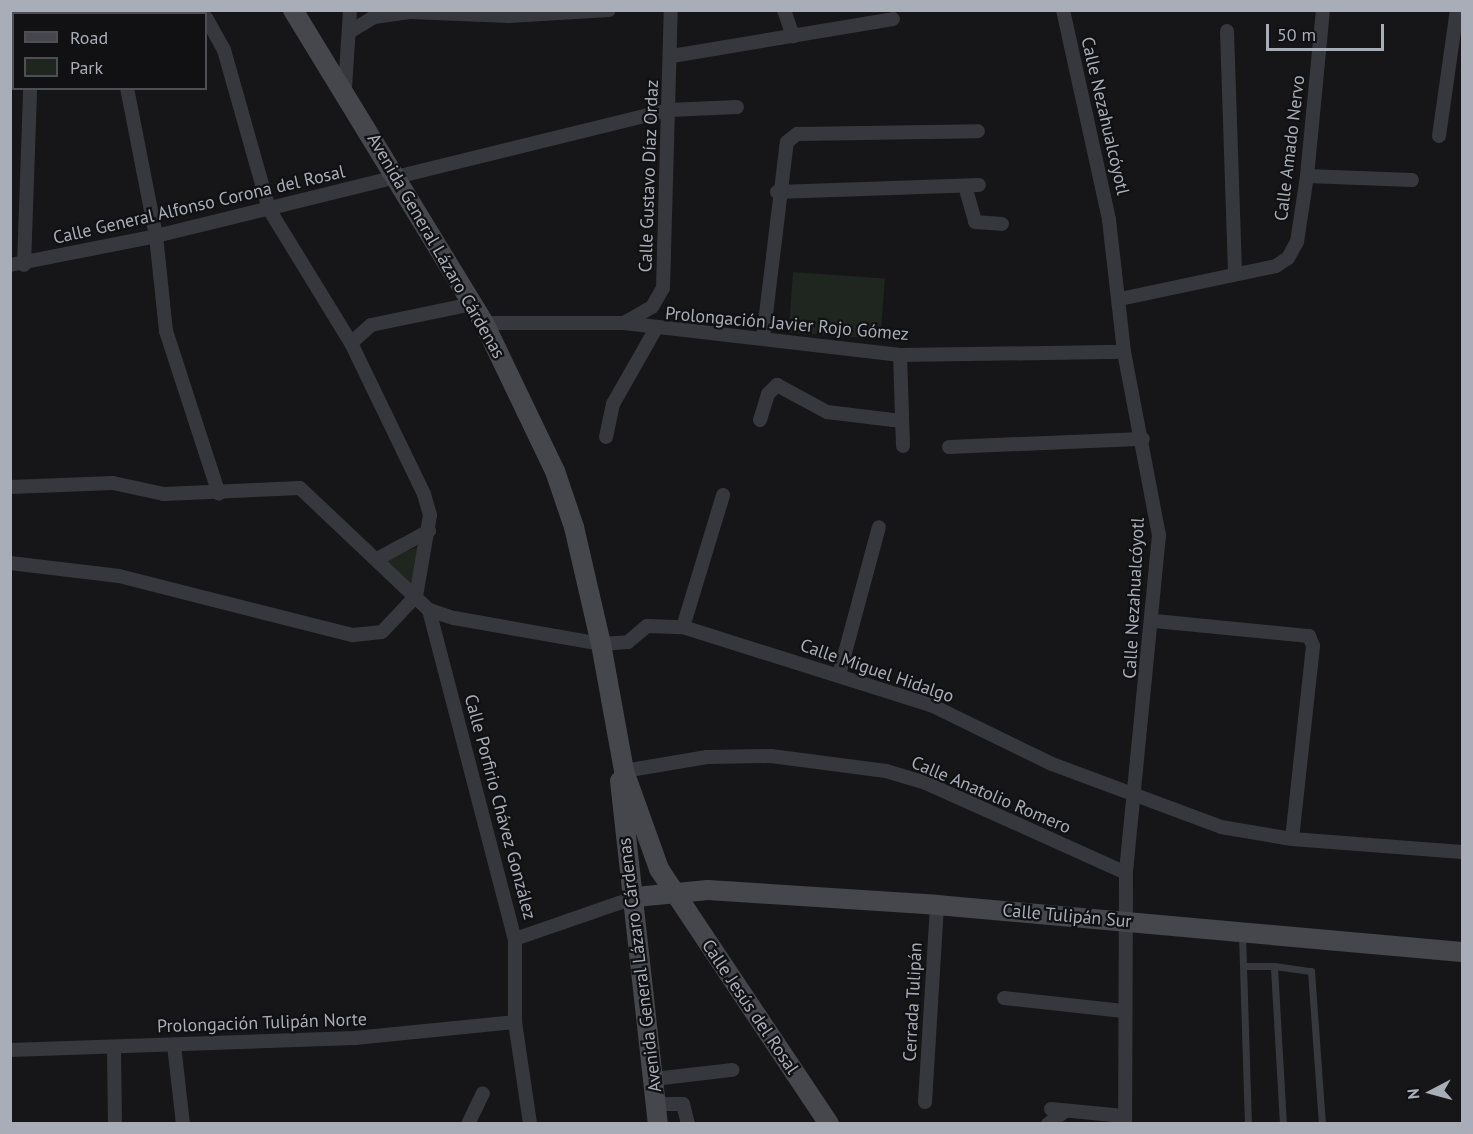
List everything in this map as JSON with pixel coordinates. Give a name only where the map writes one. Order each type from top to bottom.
[{"type":"street","name":"Avenida General Lázaro Cárdenas","points":[[293,10],[345,88],[484,323],[555,471],[601,644],[624,771],[644,835],[672,891]]},
{"type":"street","points":[[345,88],[351,31],[350,10]]},
{"type":"street","name":"Calle Gustavo Díaz Ordaz","points":[[624,323],[652,307],[663,288],[672,57],[671,10]]},
{"type":"street","points":[[784,10],[793,36]]},
{"type":"street","name":"Calle Nezahualcóyotl","points":[[1063,10],[1109,220],[1120,299],[1124,352],[1143,439],[1159,535],[1155,621],[1126,873],[1123,1011],[1125,1120]]},
{"type":"street","name":"Calle Amado Nervo","points":[[1120,299],[1235,274],[1288,258],[1297,242],[1307,176],[1323,10]]},
{"type":"street","points":[[1438,136],[1456,10]]},
{"type":"street","points":[[351,31],[374,17],[410,11],[609,12]]},
{"type":"street","points":[[672,57],[893,19]]},
{"type":"street","points":[[10,563],[119,576],[185,597],[353,635],[382,632],[416,596],[429,531],[424,494],[351,343],[268,209],[224,50],[207,20]]},
{"type":"street","points":[[1227,31],[1235,274]]},
{"type":"street","points":[[127,90],[156,236],[172,359],[219,494]]},
{"type":"street","points":[[17,265],[30,91]]},
{"type":"street","name":"Calle General Alfonso Corona del Rosal","points":[[17,265],[156,236],[669,110],[737,107]]},
{"type":"street","points":[[763,339],[777,192],[787,142],[797,134],[978,131]]},
{"type":"street","points":[[1307,176],[1412,180]]},
{"type":"street","points":[[777,192],[972,185],[975,222],[1002,224]]},
{"type":"street","points":[[351,343],[371,325],[472,304]]},
{"type":"street","name":"Prolongación Javier Rojo Gómez","points":[[484,323],[624,323],[655,330],[763,339],[900,355],[1124,352]]},
{"type":"street","points":[[606,437],[613,404],[655,330]]},
{"type":"street","points":[[900,355],[903,446]]},
{"type":"street","points":[[760,420],[768,394],[777,385],[827,412],[901,422]]},
{"type":"street","points":[[949,447],[1143,439]]},
{"type":"street","points":[[10,487],[113,483],[164,494],[219,494],[300,488],[379,558],[429,610]]},
{"type":"street","points":[[683,627],[723,495]]},
{"type":"street","points":[[839,675],[879,527]]},
{"type":"street","points":[[379,558],[429,531]]},
{"type":"street","name":"Calle Miguel Hidalgo","points":[[429,610],[601,644],[628,642],[647,626],[683,627],[933,706],[1052,764],[1135,797],[1221,827],[1292,838],[1462,852]]},
{"type":"street","name":"Calle Porfirio Chávez González","points":[[429,610],[515,939],[515,1022],[530,1124]]},
{"type":"street","points":[[1155,621],[1309,636],[1313,646],[1292,838]]},
{"type":"street","name":"Calle Anatolio Romero","points":[[624,771],[728,756],[876,769],[926,783],[1126,873]]},
{"type":"street","name":"Avenida General Lázaro Cárdenas","points":[[624,771],[620,803],[636,897],[657,1114]]},
{"type":"street","name":"Calle Tulipán Sur","points":[[636,897],[672,891],[937,905],[1462,952]]},
{"type":"street","name":"Calle Jesús del Rosal","points":[[672,891],[829,1124]]},
{"type":"street","points":[[515,939],[636,897]]},
{"type":"street","name":"Cerrada Tulipán","points":[[925,1101],[937,905]]},
{"type":"street","points":[[1004,998],[1123,1011]]},
{"type":"street","name":"Prolongación Tulipán Norte","points":[[10,1050],[355,1038],[515,1022]]},
{"type":"street","points":[[174,1045],[183,1124]]},
{"type":"street","points":[[114,1047],[115,1124]]},
{"type":"street","points":[[654,1080],[732,1070]]},
{"type":"street","points":[[468,1124],[483,1094]]},
{"type":"street","points":[[657,1114],[683,1104],[688,1124]]},
{"type":"street","points":[[1054,1115],[1125,1120]]},
{"type":"lane","points":[[1242,931],[1248,1124]]},
{"type":"lane","points":[[1243,966],[1274,966],[1311,971],[1322,1124]]},
{"type":"lane","points":[[1274,966],[1283,1124]]},
{"type":"green space","points":[[793,272],[885,278],[881,339],[789,333]]},
{"type":"green space","points":[[421,546],[410,585],[385,559]]}]
